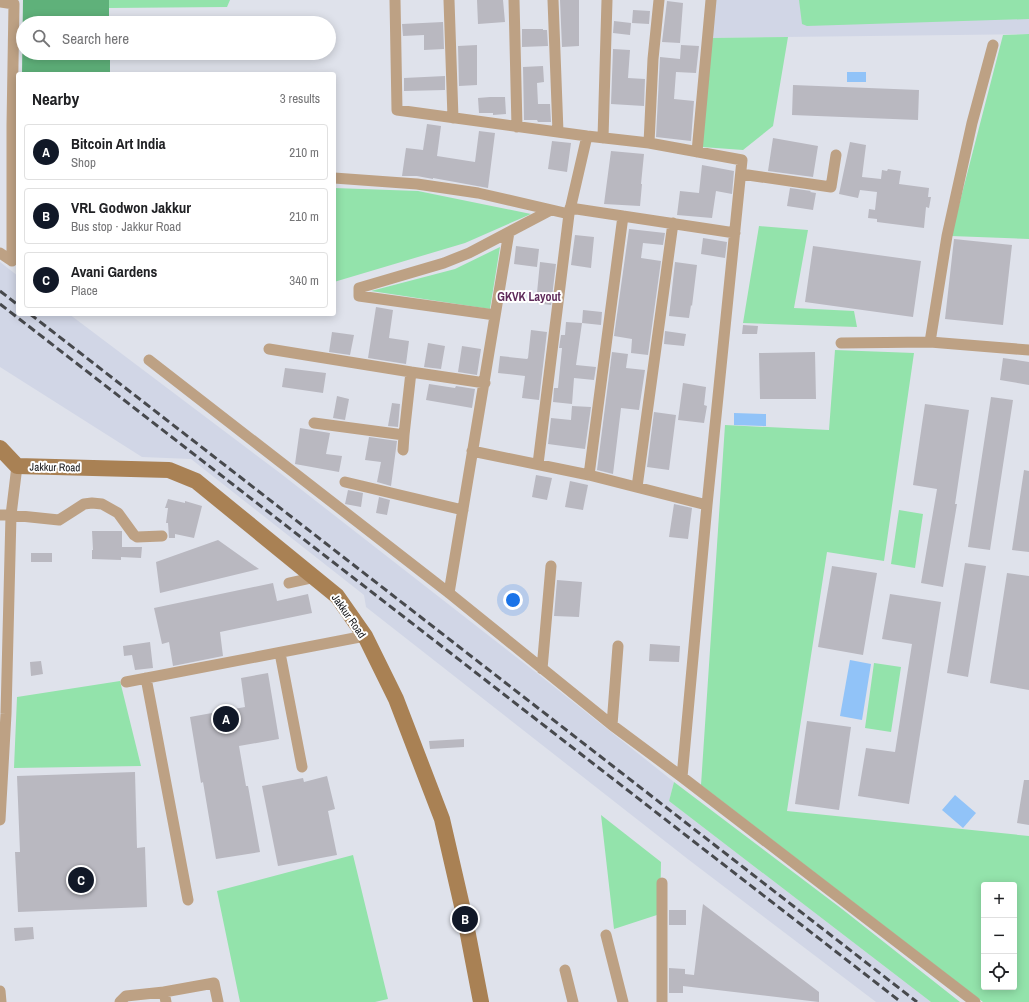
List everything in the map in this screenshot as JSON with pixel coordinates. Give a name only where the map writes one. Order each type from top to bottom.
[{"type":"street","points":[[395,0],[397,110],[649,143],[742,160],[706,505],[682,777]]},
{"type":"street","points":[[449,0],[453,118]]},
{"type":"street","points":[[514,0],[517,126]]},
{"type":"street","points":[[553,0],[558,132]]},
{"type":"street","points":[[603,138],[606,0]]},
{"type":"street","points":[[649,143],[653,59],[659,0]]},
{"type":"street","points":[[697,152],[710,0]]},
{"type":"street","points":[[0,2],[14,4],[12,262],[0,253]]},
{"type":"street","points":[[930,342],[949,229],[972,123],[993,45]]},
{"type":"street","points":[[538,464],[570,211],[587,136]]},
{"type":"street","points":[[741,174],[831,187],[836,154]]},
{"type":"street","points":[[336,178],[417,184],[462,191],[551,210],[623,216],[735,233]]},
{"type":"street","points":[[495,315],[359,296],[359,288],[444,263],[469,253],[551,210]]},
{"type":"street","points":[[589,475],[623,216]]},
{"type":"street","points":[[637,487],[673,223]]},
{"type":"street","points":[[450,594],[472,451],[485,383],[509,232]]},
{"type":"street","points":[[841,343],[930,342],[1029,350]]},
{"type":"street","points":[[269,349],[485,383]]},
{"type":"street","points":[[149,360],[450,594],[612,725],[975,1002]]},
{"type":"street","points":[[403,450],[411,372]]},
{"type":"street","points":[[314,423],[404,435]]},
{"type":"street","name":"Jakkur Road","points":[[0,448],[17,466],[169,470],[196,482],[338,596],[364,636],[396,699],[442,819],[465,919],[481,1002]]},
{"type":"street","points":[[472,451],[589,475],[706,505]]},
{"type":"street","points":[[0,820],[6,714],[5,515],[17,466]]},
{"type":"street","points":[[345,482],[463,510]]},
{"type":"street","points":[[5,515],[59,520],[84,504],[102,504],[118,512],[137,537],[162,536]]},
{"type":"street","points":[[542,669],[551,566]]},
{"type":"street","points":[[289,583],[316,577]]},
{"type":"street","points":[[126,682],[364,636]]},
{"type":"street","points":[[612,725],[618,646]]},
{"type":"street","points":[[280,653],[302,767]]},
{"type":"street","points":[[146,678],[188,900]]},
{"type":"street","points":[[662,883],[662,1002]]},
{"type":"street","points":[[606,935],[624,1002]]},
{"type":"street","points":[[564,970],[573,1002]]},
{"type":"street","points":[[120,1002],[126,996],[165,997],[214,983],[218,1002]]},
{"type":"street","points":[[0,991],[0,1002]]},
{"type":"shaded area","points":[[715,0],[1029,0],[1029,34],[712,38]]},
{"type":"shaded area","points":[[0,262],[16,274],[16,316],[72,316],[280,473],[674,782],[669,801],[931,1002],[876,1002],[689,860],[366,607],[364,595],[191,459],[142,457],[0,367]]},
{"type":"green space","points":[[23,0],[109,0],[109,16],[23,16]]},
{"type":"green space","points":[[109,0],[230,0],[227,7],[109,8]]},
{"type":"green space","points":[[799,0],[1029,0],[1029,19],[807,26],[802,24]]},
{"type":"green space","points":[[1029,34],[1029,239],[951,236],[1003,35]]},
{"type":"green space","points":[[788,37],[773,126],[743,150],[702,147],[712,38]]},
{"type":"green space","points":[[22,60],[110,60],[110,72],[22,72]]},
{"type":"green space","points":[[336,188],[418,191],[531,214],[465,243],[336,281]]},
{"type":"green space","points":[[759,226],[808,230],[794,308],[854,311],[857,327],[743,323]]},
{"type":"green space","points":[[500,247],[490,309],[371,291],[455,269]]},
{"type":"green space","points":[[835,350],[914,353],[884,561],[827,552],[787,811],[1029,836],[1029,1002],[983,1002],[701,785],[725,425],[829,430]]},
{"type":"green space","points":[[899,510],[923,514],[915,568],[891,564]]},
{"type":"green space","points":[[874,663],[901,667],[891,732],[865,728]]},
{"type":"green space","points":[[120,681],[141,766],[14,768],[17,697]]},
{"type":"green space","points":[[674,782],[842,909],[960,1002],[931,1002],[669,801]]},
{"type":"green space","points":[[601,815],[661,862],[660,914],[614,929]]},
{"type":"green space","points":[[353,855],[388,999],[375,1002],[240,1002],[217,891]]},
{"type":"water","points":[[847,72],[866,72],[866,82],[847,82]]},
{"type":"water","points":[[734,413],[766,414],[766,426],[734,425]]},
{"type":"water","points":[[850,660],[871,664],[862,720],[840,716]]},
{"type":"water","points":[[955,795],[976,813],[963,828],[942,810]]},
{"type":"building","points":[[477,0],[503,0],[505,22],[478,24]]},
{"type":"building","points":[[560,0],[579,0],[579,46],[562,47]]},
{"type":"building","points":[[667,1],[683,3],[680,43],[662,42]]},
{"type":"building","points":[[633,10],[650,11],[649,24],[632,23]]},
{"type":"building","points":[[614,21],[631,23],[630,35],[613,33]]},
{"type":"building","points":[[443,22],[444,49],[424,50],[424,35],[403,36],[402,24]]},
{"type":"building","points":[[522,29],[547,30],[548,46],[522,47]]},
{"type":"building","points":[[477,45],[477,85],[459,86],[458,46]]},
{"type":"building","points":[[681,45],[699,46],[696,73],[676,72],[674,99],[694,101],[691,141],[656,137],[660,57],[680,59]]},
{"type":"building","points":[[613,49],[630,50],[628,78],[645,79],[644,106],[611,104]]},
{"type":"building","points":[[543,66],[544,82],[537,83],[538,104],[550,104],[551,122],[524,120],[523,67]]},
{"type":"building","points":[[445,76],[445,90],[404,91],[404,78]]},
{"type":"building","points":[[793,85],[919,90],[918,120],[792,115]]},
{"type":"building","points":[[505,97],[506,114],[493,115],[493,113],[479,113],[478,98]]},
{"type":"building","points":[[427,124],[441,126],[437,156],[475,162],[479,131],[495,133],[488,188],[433,178],[402,176],[406,148],[423,150]]},
{"type":"building","points":[[773,138],[818,146],[813,177],[768,171]]},
{"type":"building","points":[[552,141],[571,143],[567,172],[548,169]]},
{"type":"building","points":[[850,142],[866,145],[862,177],[881,179],[882,170],[887,171],[888,169],[901,171],[899,184],[929,188],[928,197],[931,197],[929,208],[926,207],[924,228],[877,222],[877,219],[868,218],[869,209],[875,210],[877,192],[860,190],[858,198],[839,194]]},
{"type":"building","points":[[611,151],[644,154],[640,206],[604,204]]},
{"type":"building","points":[[702,165],[734,171],[732,194],[716,191],[712,218],[677,215],[680,191],[699,193]]},
{"type":"building","points":[[790,188],[816,193],[813,210],[787,206]]},
{"type":"building","points":[[629,229],[665,233],[663,245],[643,243],[641,258],[661,261],[648,355],[631,353],[632,339],[614,336]]},
{"type":"building","points":[[575,235],[594,237],[591,268],[571,265]]},
{"type":"building","points":[[703,238],[727,242],[725,258],[701,254]]},
{"type":"building","points":[[954,239],[1012,245],[1003,325],[945,319]]},
{"type":"building","points":[[516,246],[539,249],[537,267],[514,264]]},
{"type":"building","points":[[813,246],[921,261],[913,317],[805,302]]},
{"type":"building","points":[[540,262],[556,264],[551,305],[536,303]]},
{"type":"building","points":[[675,262],[697,265],[689,318],[669,316]]},
{"type":"building","points":[[376,307],[393,310],[389,338],[409,341],[406,364],[368,358]]},
{"type":"building","points":[[583,310],[602,312],[601,325],[582,323]]},
{"type":"building","points":[[566,322],[582,323],[576,365],[596,367],[594,380],[574,378],[572,404],[553,402],[554,388],[558,388],[562,348],[559,348],[561,335],[565,335]]},
{"type":"building","points":[[743,325],[758,326],[757,334],[742,334]]},
{"type":"building","points":[[531,330],[547,332],[539,400],[522,398],[525,376],[498,373],[500,356],[528,358]]},
{"type":"building","points":[[665,331],[686,334],[684,346],[664,344]]},
{"type":"building","points":[[332,332],[354,335],[350,355],[329,352]]},
{"type":"building","points":[[428,343],[445,346],[441,369],[424,367]]},
{"type":"building","points":[[462,346],[481,349],[477,375],[458,372]]},
{"type":"building","points":[[612,352],[628,354],[626,368],[645,370],[639,410],[621,408],[613,474],[597,470]]},
{"type":"building","points":[[815,352],[816,399],[760,399],[759,353]]},
{"type":"building","points":[[1003,358],[1029,362],[1029,385],[1000,380]]},
{"type":"building","points":[[285,368],[326,373],[323,393],[282,387]]},
{"type":"building","points":[[683,383],[706,387],[704,405],[707,406],[704,423],[678,420]]},
{"type":"building","points":[[429,384],[475,389],[472,408],[426,400]]},
{"type":"building","points":[[337,396],[349,399],[345,420],[333,418]]},
{"type":"building","points":[[991,397],[1013,400],[990,550],[968,547]]},
{"type":"building","points":[[392,403],[400,404],[398,427],[388,426]]},
{"type":"building","points":[[925,404],[969,410],[955,504],[957,504],[943,587],[921,583],[937,489],[913,485]]},
{"type":"building","points":[[572,406],[591,407],[585,449],[548,444],[551,418],[571,420]]},
{"type":"building","points":[[654,412],[676,415],[669,470],[647,467]]},
{"type":"building","points":[[300,428],[330,433],[326,454],[342,456],[339,472],[295,464]]},
{"type":"building","points":[[369,437],[397,441],[391,486],[377,482],[381,462],[365,460]]},
{"type":"building","points":[[1024,470],[1029,471],[1029,552],[1012,550]]},
{"type":"building","points":[[536,475],[552,478],[547,500],[532,497]]},
{"type":"building","points":[[570,481],[588,485],[583,510],[565,507]]},
{"type":"building","points":[[348,490],[363,493],[361,507],[345,504]]},
{"type":"building","points":[[379,497],[390,500],[387,515],[376,513]]},
{"type":"building","points":[[168,499],[185,503],[185,501],[202,506],[194,538],[175,534],[175,538],[169,538],[168,523],[166,523],[168,508],[165,508]]},
{"type":"building","points":[[674,504],[692,508],[688,539],[669,537]]},
{"type":"building","points":[[92,531],[122,531],[122,547],[142,547],[141,558],[121,557],[121,560],[92,559]]},
{"type":"building","points":[[218,540],[259,569],[160,593],[156,562]]},
{"type":"building","points":[[31,553],[52,553],[52,562],[31,562]]},
{"type":"building","points":[[965,563],[986,566],[968,677],[947,673]]},
{"type":"building","points":[[832,566],[877,573],[863,655],[818,647]]},
{"type":"building","points":[[1007,573],[1029,576],[1029,690],[990,683]]},
{"type":"building","points":[[557,580],[582,582],[579,617],[554,616]]},
{"type":"building","points":[[273,583],[277,601],[308,594],[312,613],[220,632],[223,656],[173,666],[169,642],[162,644],[154,608]]},
{"type":"building","points":[[890,594],[941,602],[909,804],[858,796],[866,748],[895,752],[912,644],[882,639]]},
{"type":"building","points":[[150,642],[153,668],[135,670],[132,655],[124,656],[123,646]]},
{"type":"building","points":[[650,644],[680,646],[679,662],[649,661]]},
{"type":"building","points":[[41,661],[43,674],[31,676],[30,662]]},
{"type":"building","points":[[268,673],[279,739],[239,746],[260,852],[216,859],[190,717],[245,707],[241,678]]},
{"type":"building","points":[[807,721],[851,727],[839,810],[795,804]]},
{"type":"building","points":[[464,739],[464,747],[430,749],[429,741]]},
{"type":"building","points":[[135,772],[137,848],[145,847],[147,907],[18,912],[15,852],[20,852],[17,776]]},
{"type":"building","points":[[327,776],[335,809],[328,811],[337,855],[278,866],[262,786],[303,778],[304,782]]},
{"type":"building","points":[[1024,780],[1029,780],[1029,825],[1017,823]]},
{"type":"building","points":[[703,904],[819,992],[819,1002],[683,986],[683,993],[669,993],[669,968],[685,969],[685,974],[694,975]]},
{"type":"building","points":[[669,910],[686,910],[686,925],[669,925]]},
{"type":"building","points":[[33,927],[34,939],[15,941],[14,928]]},
{"type":"railway","points":[[0,291],[16,303]]},
{"type":"railway","points":[[0,304],[901,1002]]},
{"type":"railway","points":[[33,316],[917,1002]]},
{"type":"place","name":"Bitcoin Art India","points":[[226,719]]},
{"type":"place","name":"Avani Gardens","points":[[81,880]]},
{"type":"place","name":"VRL Godwon Jakkur","points":[[465,919]]},
{"type":"district","name":"GKVK Layout","points":[[529,297]]}]
